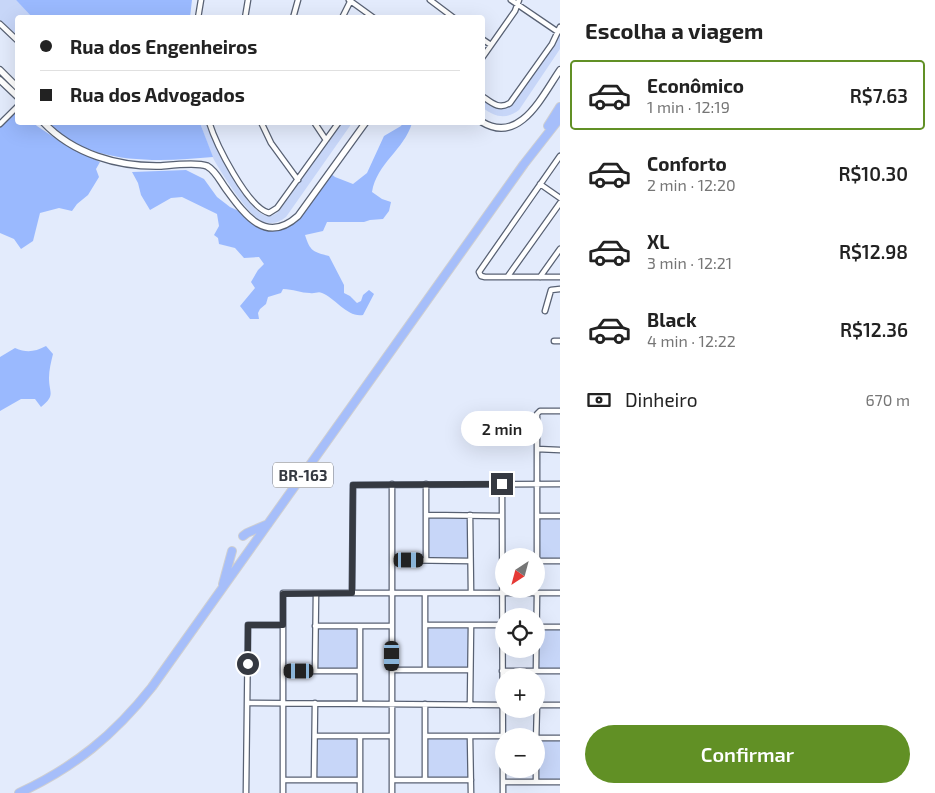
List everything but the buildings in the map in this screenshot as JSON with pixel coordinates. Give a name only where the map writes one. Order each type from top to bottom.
[{"type":"highway","name":"BR-163","points":[[524,164],[560,107]]},
{"type":"highway","name":"BR-163","points":[[20,793],[78,761],[121,723],[152,687],[524,164],[559,119]]},
{"type":"highway","points":[[243,536],[247,532],[269,523]]},
{"type":"highway","points":[[216,599],[225,579],[232,551]]},
{"type":"street","points":[[198,15],[201,0]]},
{"type":"street","points":[[246,15],[248,0]]},
{"type":"street","points":[[294,15],[298,0]]},
{"type":"street","points":[[343,15],[350,0],[370,15]]},
{"type":"street","points":[[430,0],[450,15]]},
{"type":"street","points":[[485,98],[500,107],[510,103],[552,44],[559,29],[518,2],[511,0]]},
{"type":"street","points":[[485,54],[518,2]]},
{"type":"street","points":[[0,24],[15,38]]},
{"type":"street","points":[[485,41],[491,45]]},
{"type":"street","points":[[0,70],[15,85]]},
{"type":"street","points":[[485,124],[492,128],[507,129],[519,124],[528,115],[560,70]]},
{"type":"street","points":[[0,80],[15,94]]},
{"type":"street","points":[[0,124],[15,109]]},
{"type":"street","points":[[47,125],[73,146],[110,161],[145,166],[204,165],[217,175],[252,221],[260,226],[271,228],[281,228],[298,216],[364,125]]},
{"type":"street","points":[[210,125],[228,164],[255,204],[263,211],[269,213],[274,211],[298,180],[337,125]]},
{"type":"street","points":[[262,125],[271,143],[298,180]]},
{"type":"street","points":[[316,125],[326,140]]},
{"type":"street","points":[[560,156],[479,272],[481,276],[485,277],[560,277]]},
{"type":"street","points":[[540,184],[560,198]]},
{"type":"street","points":[[508,276],[560,203]]},
{"type":"street","points":[[540,277],[560,249]]},
{"type":"street","points":[[544,311],[551,290],[560,289]]},
{"type":"street","points":[[554,342],[560,341]]},
{"type":"street","points":[[536,548],[537,414],[540,411],[560,411]]},
{"type":"street","points":[[538,449],[560,450]]},
{"type":"street","points":[[392,484],[392,793]]},
{"type":"street","points":[[426,484],[426,560]]},
{"type":"street","points":[[502,484],[503,548]]},
{"type":"street","points":[[352,593],[353,485],[560,484]]},
{"type":"street","points":[[426,515],[502,516]]},
{"type":"street","points":[[470,516],[470,593]]},
{"type":"street","points":[[537,516],[560,516]]},
{"type":"street","points":[[392,560],[470,561]]},
{"type":"street","points":[[545,561],[560,561]]},
{"type":"street","points":[[425,593],[425,670]]},
{"type":"street","points":[[283,793],[283,594],[495,593]]},
{"type":"street","points":[[545,593],[560,593]]},
{"type":"street","points":[[315,671],[316,594]]},
{"type":"street","points":[[246,793],[248,625],[283,625]]},
{"type":"street","points":[[425,625],[495,625]]},
{"type":"street","points":[[470,705],[471,625]]},
{"type":"street","points":[[315,626],[392,626]]},
{"type":"street","points":[[360,626],[360,704]]},
{"type":"street","points":[[545,627],[560,627]]},
{"type":"street","points":[[392,670],[470,670]]},
{"type":"street","points":[[283,671],[360,671]]},
{"type":"street","points":[[545,671],[560,671]]},
{"type":"street","points":[[247,703],[495,705]]},
{"type":"street","points":[[314,780],[315,703]]},
{"type":"street","points":[[425,704],[425,780]]},
{"type":"street","points":[[545,705],[560,705]]},
{"type":"street","points":[[315,736],[392,736]]},
{"type":"street","points":[[360,736],[360,793]]},
{"type":"street","points":[[425,736],[495,736]]},
{"type":"street","points":[[470,736],[470,793]]},
{"type":"street","points":[[545,738],[560,738]]},
{"type":"street","points":[[503,793],[504,778]]},
{"type":"street","points":[[283,780],[360,780]]},
{"type":"street","points":[[392,780],[470,780]]},
{"type":"street","points":[[504,782],[560,782]]},
{"type":"shaded area","points":[[0,0],[16,0],[31,15],[15,15],[15,34],[0,20]]},
{"type":"shaded area","points":[[16,0],[192,0],[190,15],[30,15]]},
{"type":"shaded area","points":[[560,34],[560,49],[519,110],[510,115],[501,116],[492,114],[485,109],[485,99],[499,108],[503,109],[511,106]]},
{"type":"shaded area","points":[[15,112],[15,125],[36,125],[67,146],[100,162],[96,169],[99,177],[88,195],[72,211],[59,208],[40,213],[33,241],[21,249],[14,239],[0,233],[0,127]]},
{"type":"shaded area","points":[[50,125],[201,125],[213,157],[170,160],[126,158],[104,154],[83,147],[65,137]]},
{"type":"shaded area","points":[[201,125],[207,125],[231,175],[249,202],[266,216],[273,215],[279,211],[341,125],[351,125],[286,217],[277,222],[264,222],[255,217],[234,192],[212,156]]},
{"type":"shaded area","points":[[411,125],[403,141],[379,173],[372,192],[382,199],[391,202],[389,211],[383,219],[364,222],[327,222],[323,231],[305,235],[313,250],[329,256],[344,285],[344,293],[357,303],[361,301],[363,295],[369,290],[374,294],[363,315],[352,314],[321,292],[307,293],[283,289],[281,293],[268,297],[266,304],[258,313],[259,319],[250,319],[240,306],[255,288],[251,282],[264,264],[259,257],[244,258],[235,248],[219,244],[218,238],[214,235],[219,226],[217,214],[182,197],[171,198],[150,210],[141,195],[138,183],[132,172],[186,170],[204,179],[217,197],[230,207],[241,212],[251,222],[262,228],[285,228],[295,221],[330,173],[353,184],[367,173],[384,136],[401,126]]},
{"type":"shaded area","points":[[46,346],[53,354],[49,372],[51,394],[49,400],[41,407],[35,399],[21,399],[0,411],[0,357],[15,348],[30,351]]},
{"type":"shaded area","points":[[428,517],[468,518],[468,559],[428,558]]},
{"type":"shaded area","points":[[540,518],[560,518],[560,558],[545,558],[545,548],[539,548]]},
{"type":"shaded area","points":[[427,627],[469,627],[468,668],[427,668]]},
{"type":"shaded area","points":[[319,629],[357,629],[357,668],[318,668]]},
{"type":"shaded area","points":[[545,629],[560,629],[560,668],[539,668],[539,658],[545,658]]},
{"type":"shaded area","points":[[317,738],[358,738],[358,777],[317,777]]},
{"type":"shaded area","points":[[427,738],[468,738],[468,777],[427,777]]},
{"type":"shaded area","points":[[545,740],[560,740],[560,779],[539,779],[545,778]]},
{"type":"route","points":[[248,664],[248,625],[283,625],[283,594],[352,593],[353,485],[502,484]]}]
